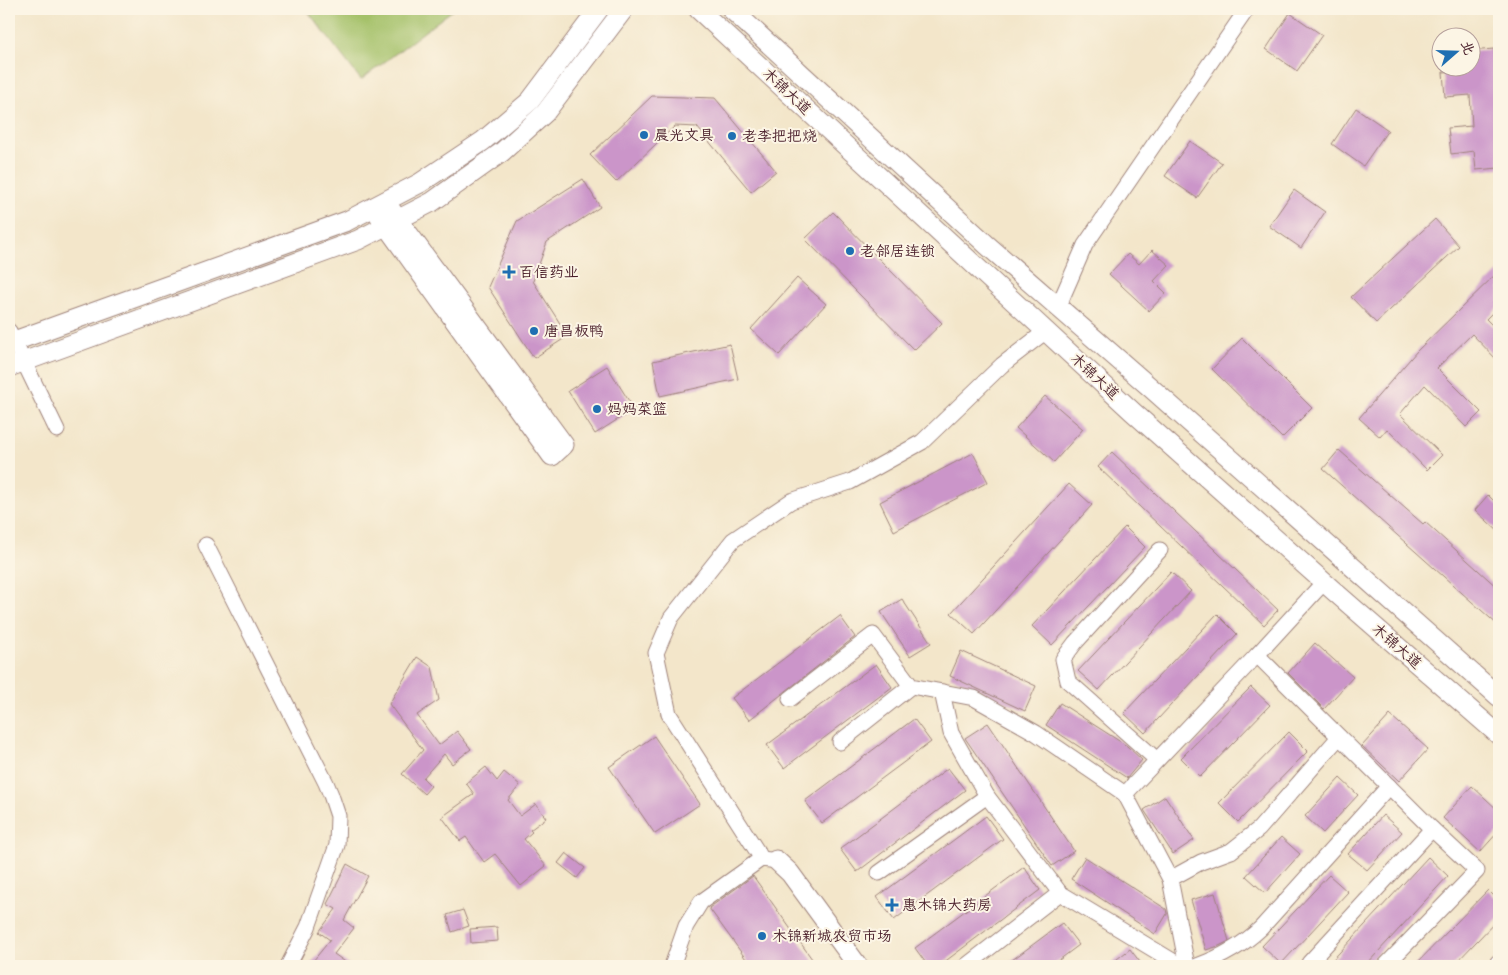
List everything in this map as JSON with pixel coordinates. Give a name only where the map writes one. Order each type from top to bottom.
[{"type":"street","points":[[57,430],[16,364],[11,338],[348,221],[420,183],[483,141],[530,101],[599,9]]},
{"type":"street","points":[[16,364],[358,240],[432,202],[502,152],[545,113],[624,9]]},
{"type":"street","name":"木锦大道","points":[[698,9],[1133,412],[1499,735]]},
{"type":"street","name":"木锦大道","points":[[731,9],[987,245],[1499,697]]},
{"type":"street","points":[[1058,306],[1085,245],[1246,9]]},
{"type":"street","points":[[379,205],[552,456],[564,445],[392,223]]},
{"type":"street","points":[[858,966],[790,873],[769,860],[669,714],[656,653],[670,618],[733,540],[791,501],[850,482],[922,442],[1002,365],[1046,331]]},
{"type":"street","points":[[206,545],[332,795],[338,816],[337,845],[308,927],[288,966]]},
{"type":"street","points":[[1157,760],[1068,681],[1063,659],[1075,643],[1160,550]]},
{"type":"street","points":[[1125,794],[1324,582]]},
{"type":"street","points":[[790,699],[873,635],[911,686],[974,698],[1036,733],[1125,794],[1170,878],[1186,966]]},
{"type":"street","points":[[1257,655],[1476,871],[1385,966]]},
{"type":"street","points":[[840,742],[911,686]]},
{"type":"street","points":[[942,692],[952,733],[986,796],[1060,893],[1181,966]]},
{"type":"street","points":[[1170,878],[1201,862],[1231,851],[1259,829],[1339,737]]},
{"type":"street","points":[[1197,966],[1225,955],[1246,943],[1389,786]]},
{"type":"street","points":[[879,873],[986,796]]},
{"type":"street","points":[[1309,966],[1309,963],[1432,829]]},
{"type":"street","points":[[672,966],[686,926],[701,902],[769,860]]},
{"type":"street","points":[[966,966],[1060,893]]},
{"type":"green space","points":[[306,9],[454,9],[361,80]]},
{"type":"building","points":[[1290,13],[1322,35],[1297,71],[1266,49]]},
{"type":"building","points":[[1494,49],[1499,101],[1499,168],[1476,170],[1474,151],[1451,154],[1448,128],[1472,126],[1470,95],[1445,97],[1443,78],[1480,78],[1480,50]]},
{"type":"building","points":[[652,96],[715,98],[776,171],[751,192],[697,127],[675,126],[616,182],[590,155]]},
{"type":"building","points":[[1356,108],[1388,130],[1363,166],[1332,144]]},
{"type":"building","points":[[1190,141],[1222,163],[1197,198],[1165,176]]},
{"type":"building","points":[[583,179],[600,207],[547,242],[533,281],[568,336],[534,358],[488,287],[517,221]]},
{"type":"building","points":[[1294,190],[1325,212],[1301,248],[1269,226]]},
{"type":"building","points":[[833,212],[942,323],[914,350],[805,239]]},
{"type":"building","points":[[1435,219],[1459,246],[1376,323],[1351,297]]},
{"type":"building","points":[[1152,250],[1169,265],[1154,281],[1166,293],[1149,311],[1109,274],[1128,254],[1139,264]]},
{"type":"building","points":[[1499,271],[1499,306],[1486,319],[1499,332],[1499,362],[1472,334],[1437,368],[1481,412],[1466,427],[1425,385],[1400,414],[1442,455],[1427,470],[1387,429],[1380,437],[1359,418],[1417,351]]},
{"type":"building","points":[[797,278],[826,304],[779,355],[751,329]]},
{"type":"building","points":[[1242,338],[1312,408],[1282,438],[1212,369]]},
{"type":"building","points":[[730,344],[738,379],[660,396],[653,361]]},
{"type":"building","points":[[607,366],[634,409],[595,434],[568,391]]},
{"type":"building","points":[[1045,396],[1083,429],[1054,462],[1016,428]]},
{"type":"building","points":[[1339,450],[1423,524],[1425,522],[1499,589],[1499,626],[1323,469]]},
{"type":"building","points":[[1112,452],[1278,610],[1264,625],[1098,467]]},
{"type":"building","points":[[973,453],[988,482],[894,531],[880,502]]},
{"type":"building","points":[[1069,484],[1092,505],[974,634],[951,613]]},
{"type":"building","points":[[1488,495],[1499,506],[1499,532],[1475,510]]},
{"type":"building","points":[[1125,527],[1145,547],[1052,645],[1032,626]]},
{"type":"building","points":[[1171,572],[1191,591],[1099,690],[1078,671]]},
{"type":"building","points":[[902,599],[931,643],[910,656],[881,612]]},
{"type":"building","points":[[1217,614],[1237,634],[1145,733],[1124,713]]},
{"type":"building","points":[[840,616],[855,637],[749,720],[732,698]]},
{"type":"building","points":[[1315,643],[1353,677],[1324,709],[1288,673]]},
{"type":"building","points":[[961,651],[1036,686],[1025,711],[950,676]]},
{"type":"building","points":[[417,657],[432,667],[439,700],[417,715],[439,745],[457,731],[471,749],[452,764],[444,754],[423,778],[431,786],[424,794],[402,774],[423,750],[389,704]]},
{"type":"building","points":[[876,664],[892,687],[784,768],[767,745]]},
{"type":"building","points":[[1251,687],[1270,705],[1200,777],[1181,758]]},
{"type":"building","points":[[1060,703],[1127,746],[1142,760],[1127,778],[1046,725]]},
{"type":"building","points":[[1390,715],[1428,749],[1399,781],[1362,746]]},
{"type":"building","points":[[914,719],[931,742],[822,823],[805,801]]},
{"type":"building","points":[[988,723],[1074,851],[1052,866],[965,738]]},
{"type":"building","points":[[1289,732],[1308,751],[1238,822],[1219,803]]},
{"type":"building","points":[[654,736],[700,804],[655,834],[609,767]]},
{"type":"building","points":[[486,767],[497,781],[504,772],[520,785],[508,800],[520,816],[536,804],[546,818],[530,830],[532,832],[524,839],[546,866],[521,886],[495,854],[484,862],[466,837],[460,841],[442,817],[474,794],[466,783]]},
{"type":"building","points":[[948,768],[965,790],[857,872],[840,849]]},
{"type":"building","points":[[1340,778],[1358,795],[1323,833],[1305,816]]},
{"type":"building","points":[[1472,786],[1499,811],[1499,831],[1480,852],[1443,818]]},
{"type":"building","points":[[1165,796],[1194,840],[1173,854],[1144,810]]},
{"type":"building","points":[[1383,815],[1402,832],[1367,870],[1348,854]]},
{"type":"building","points":[[986,816],[1003,839],[894,920],[877,897]]},
{"type":"building","points":[[1281,837],[1300,854],[1265,893],[1246,876]]},
{"type":"building","points":[[566,853],[585,868],[577,878],[558,863]]},
{"type":"building","points":[[1085,857],[1166,909],[1167,914],[1155,934],[1071,879]]},
{"type":"building","points":[[1428,857],[1448,876],[1365,966],[1327,966]]},
{"type":"building","points":[[347,864],[368,876],[344,920],[354,928],[334,954],[351,966],[309,966],[330,940],[319,932],[336,909],[327,904]]},
{"type":"building","points":[[1024,867],[1040,890],[939,966],[928,966],[915,948]]},
{"type":"building","points":[[1329,875],[1348,892],[1281,964],[1262,946]]},
{"type":"building","name":"木锦新城农贸市场","points":[[753,876],[817,966],[751,966],[709,908]]},
{"type":"building","points":[[1488,890],[1499,901],[1499,918],[1453,966],[1414,966]]},
{"type":"building","points":[[1215,893],[1229,941],[1206,950],[1191,900]]},
{"type":"building","points":[[463,910],[469,926],[452,932],[447,915]]},
{"type":"building","points":[[1062,923],[1079,945],[1051,966],[1004,966]]},
{"type":"building","points":[[497,927],[498,941],[471,943],[470,929]]},
{"type":"building","points":[[1130,949],[1143,966],[1108,966]]},
{"type":"place","name":"晨光文具","points":[[644,135]]},
{"type":"place","name":"老李把把烧","points":[[732,136]]},
{"type":"place","name":"老邻居连锁","points":[[850,251]]},
{"type":"place","name":"百信药业","points":[[509,272]]},
{"type":"place","name":"唐昌板鸭","points":[[534,331]]},
{"type":"place","name":"妈妈菜篮","points":[[597,409]]},
{"type":"place","name":"惠木锦大药房","points":[[892,905]]},
{"type":"place","name":"木锦新城农贸市场","points":[[762,936]]}]
